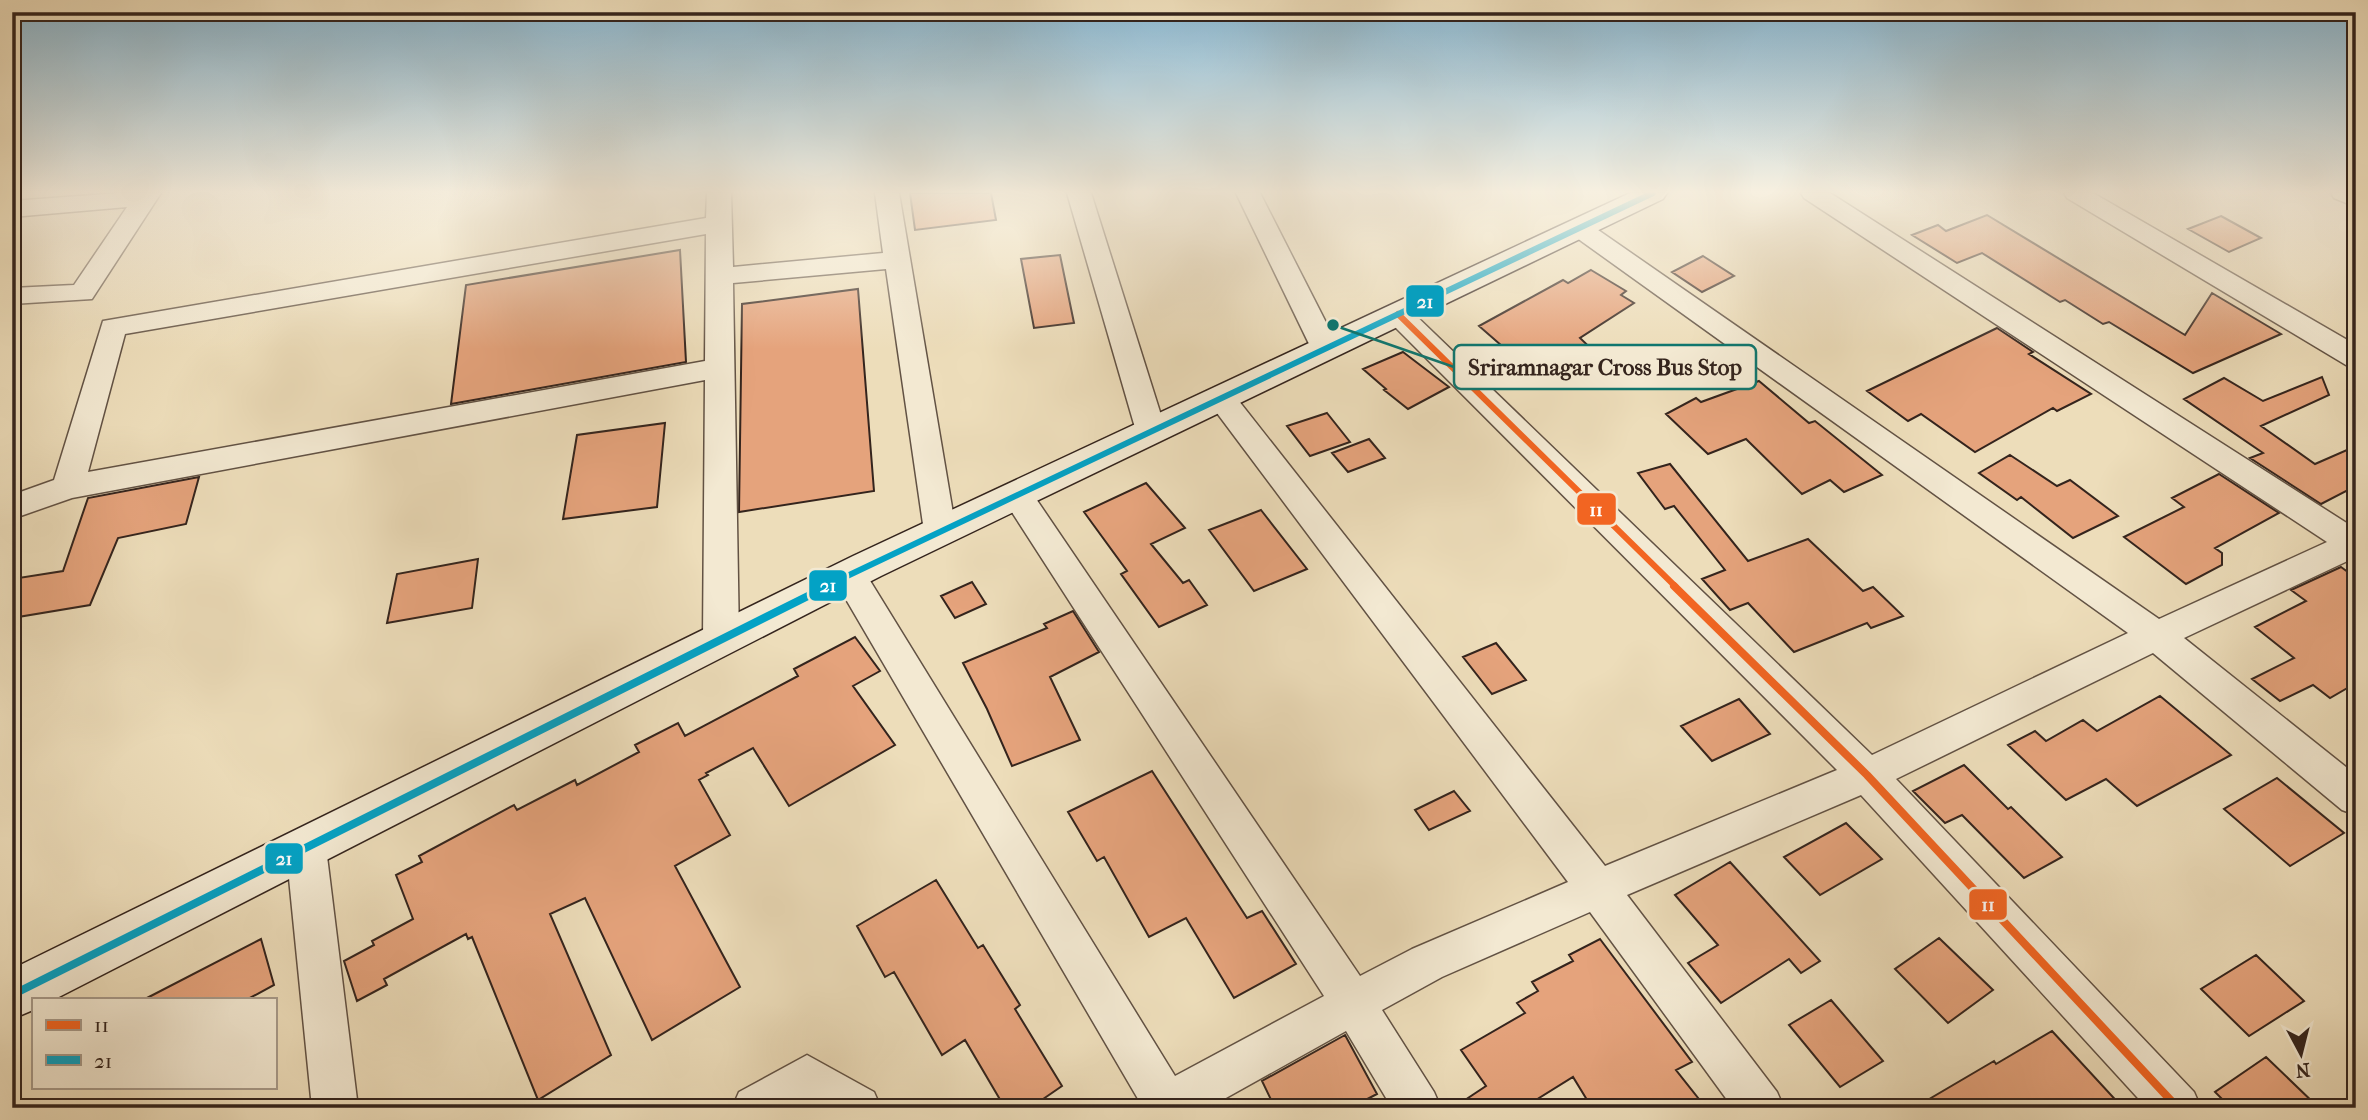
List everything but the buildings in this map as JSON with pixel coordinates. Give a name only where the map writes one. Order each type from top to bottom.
[{"type":"street","points":[[12,296],[82,293],[114,245]]},
{"type":"street","points":[[68,487],[113,327],[594,245]]},
{"type":"street","points":[[719,245],[721,639]]},
{"type":"street","points":[[895,245],[940,531]]},
{"type":"street","points":[[1095,245],[1151,431]]},
{"type":"street","points":[[1274,245],[1325,348]]},
{"type":"street","points":[[12,995],[849,575],[1543,245]]},
{"type":"street","points":[[1603,245],[2156,635],[2356,798]]},
{"type":"street","points":[[1894,245],[2355,544]]},
{"type":"street","points":[[2165,245],[2356,358]]},
{"type":"street","points":[[719,276],[897,260]]},
{"type":"street","points":[[1398,314],[1867,775],[2178,1108]]},
{"type":"street","points":[[12,507],[68,487],[720,368]]},
{"type":"street","points":[[1221,398],[1598,889],[1761,1108]]},
{"type":"street","points":[[1017,495],[1353,1003],[1418,1108]]},
{"type":"street","points":[[849,575],[1164,1106],[1427,963],[1867,775],[2156,635],[2355,544]]},
{"type":"street","points":[[306,848],[335,1108]]},
{"type":"street","points":[[755,1108],[807,1077],[858,1108]]},
{"type":"transit line","name":"21","points":[[12,995],[867,566],[1543,245]]},
{"type":"transit line","name":"11","points":[[1398,314],[1867,775],[2178,1108]]},
{"type":"place","name":"Sriramnagar Cross Bus Stop","points":[[1333,325]]}]
